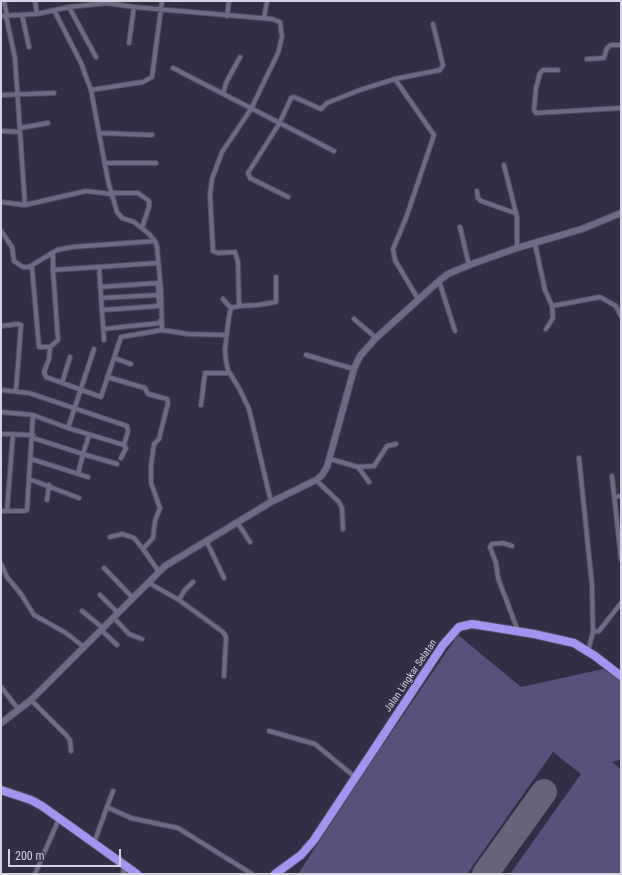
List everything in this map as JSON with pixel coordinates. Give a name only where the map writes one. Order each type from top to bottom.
[{"type":"highway","name":"Jalan Lingkar Selatan","points":[[275,874],[301,856],[314,840],[451,634],[459,628],[472,624],[518,631],[574,643],[588,651],[621,676]]},
{"type":"highway","points":[[1,790],[31,800],[94,843],[124,870],[137,874]]},
{"type":"street","points":[[4,1],[5,16],[15,58],[25,205]]},
{"type":"street","points":[[35,1],[37,14]]},
{"type":"street","points":[[75,6],[76,1]]},
{"type":"street","points":[[91,90],[143,82],[151,78],[162,1]]},
{"type":"street","points":[[227,16],[229,1]]},
{"type":"street","points":[[264,18],[267,1]]},
{"type":"street","points":[[5,16],[37,14],[75,6],[107,3],[161,10],[227,16],[272,18],[280,22],[282,27],[281,46],[251,109],[222,152],[212,179],[210,195],[213,250],[218,253],[232,251],[237,254],[239,306]]},
{"type":"street","points":[[69,7],[96,57]]},
{"type":"street","points":[[129,43],[134,7]]},
{"type":"street","points":[[54,10],[81,63],[91,90],[111,193],[119,215],[134,222],[155,241],[158,263],[162,330]]},
{"type":"street","points":[[22,15],[29,47]]},
{"type":"street","points":[[288,197],[250,178],[248,175],[279,124],[292,97],[322,109],[327,103],[360,90],[395,79],[442,68],[434,24]]},
{"type":"street","points":[[588,59],[604,58],[607,48],[611,45],[621,45]]},
{"type":"street","points":[[223,94],[226,83],[240,57]]},
{"type":"street","points":[[173,68],[334,152]]},
{"type":"street","points":[[558,70],[543,70],[540,73],[536,88],[534,110],[536,113],[621,108]]},
{"type":"street","points":[[395,79],[434,135],[406,218],[392,249],[395,260],[418,299]]},
{"type":"street","points":[[1,95],[54,93]]},
{"type":"street","points":[[1,131],[20,130],[48,123]]},
{"type":"street","points":[[100,133],[152,135]]},
{"type":"street","points":[[105,163],[156,163]]},
{"type":"street","points":[[504,164],[515,213],[517,248]]},
{"type":"street","points":[[1,202],[25,205],[86,191],[138,193],[149,201],[150,208],[142,228]]},
{"type":"street","points":[[477,191],[478,198],[481,201],[515,213]]},
{"type":"street","points":[[1,723],[20,710],[31,700],[159,572],[206,540],[271,502],[316,480],[325,471],[330,459],[354,368],[360,356],[376,338],[439,281],[448,274],[469,265],[517,248],[535,244],[582,229],[621,213]]},
{"type":"street","points":[[460,227],[469,265]]},
{"type":"street","points":[[1,231],[12,247],[14,261],[23,267],[29,267],[57,250],[72,247],[155,241]]},
{"type":"street","points":[[535,244],[545,290],[552,306],[553,318],[546,329]]},
{"type":"street","points":[[29,267],[32,268],[39,347],[50,347],[58,340],[52,254]]},
{"type":"street","points":[[54,270],[158,263]]},
{"type":"street","points":[[103,329],[160,323],[158,263]]},
{"type":"street","points":[[99,267],[104,340]]},
{"type":"street","points":[[232,308],[239,306],[258,306],[276,302],[276,277]]},
{"type":"street","points":[[439,281],[455,331]]},
{"type":"street","points":[[100,287],[158,283]]},
{"type":"street","points":[[101,298],[158,295]]},
{"type":"street","points":[[552,306],[600,297],[616,306],[621,316]]},
{"type":"street","points":[[223,299],[232,308]]},
{"type":"street","points":[[102,310],[159,306]]},
{"type":"street","points":[[232,308],[226,335],[226,361],[230,373],[249,409],[271,502]]},
{"type":"street","points":[[354,319],[376,338]]},
{"type":"street","points":[[1,326],[18,324],[21,327],[16,391]]},
{"type":"street","points":[[50,347],[49,359],[44,372],[46,377],[101,397],[121,337],[162,330],[188,334],[226,335]]},
{"type":"street","points":[[68,428],[94,349]]},
{"type":"street","points":[[306,355],[354,368]]},
{"type":"street","points":[[62,384],[70,357]]},
{"type":"street","points":[[114,358],[131,364]]},
{"type":"street","points":[[201,405],[205,373],[230,373]]},
{"type":"street","points":[[107,377],[145,388],[148,394],[167,399],[168,402],[159,438],[154,444],[151,465],[151,483],[160,508],[155,521],[153,538],[143,549]]},
{"type":"street","points":[[1,390],[29,393],[127,426],[128,431],[124,445],[126,448],[121,458]]},
{"type":"street","points":[[1,412],[33,415],[89,435],[124,445]]},
{"type":"street","points":[[1,511],[27,510],[33,436],[33,415]]},
{"type":"street","points":[[1,434],[33,436],[117,464]]},
{"type":"street","points":[[7,511],[13,434]]},
{"type":"street","points":[[78,474],[89,435]]},
{"type":"street","points":[[330,459],[358,467],[374,466],[387,446],[396,444]]},
{"type":"street","points":[[579,458],[589,551],[593,632],[588,651]]},
{"type":"street","points":[[31,459],[88,477]]},
{"type":"street","points":[[358,467],[369,482]]},
{"type":"street","points":[[612,476],[621,559]]},
{"type":"street","points":[[29,479],[49,485],[80,498]]},
{"type":"street","points":[[316,480],[339,502],[342,508],[343,529]]},
{"type":"street","points":[[47,500],[49,485]]},
{"type":"street","points":[[615,497],[621,496]]},
{"type":"street","points":[[237,522],[250,542]]},
{"type":"street","points":[[110,537],[122,534],[134,538],[159,572]]},
{"type":"street","points":[[206,540],[224,578]]},
{"type":"street","points":[[512,546],[503,542],[492,544],[490,547],[496,563],[498,578],[518,631]]},
{"type":"street","points":[[1,564],[7,576],[21,594],[34,615],[66,633],[84,647]]},
{"type":"street","points":[[104,568],[133,598]]},
{"type":"street","points":[[179,600],[184,591],[193,582]]},
{"type":"street","points":[[149,583],[179,600],[225,635],[224,676]]},
{"type":"street","points":[[100,595],[129,634],[142,639]]},
{"type":"street","points":[[593,632],[599,631],[621,603]]},
{"type":"street","points":[[82,611],[117,645]]},
{"type":"street","points":[[1,687],[20,710]]},
{"type":"street","points":[[31,700],[70,740],[71,751]]},
{"type":"street","points":[[269,731],[315,744],[355,777]]},
{"type":"street","points":[[94,843],[113,791]]},
{"type":"street","points":[[108,807],[131,818],[178,828],[252,874]]},
{"type":"street","points":[[35,874],[59,819]]},
{"type":"shaded area","points":[[458,635],[521,687],[603,669],[621,681],[621,759],[612,762],[621,770],[621,874],[510,874],[581,774],[553,752],[467,874],[298,874],[365,771]]},
{"type":"runway","points":[[485,874],[544,792]]}]
